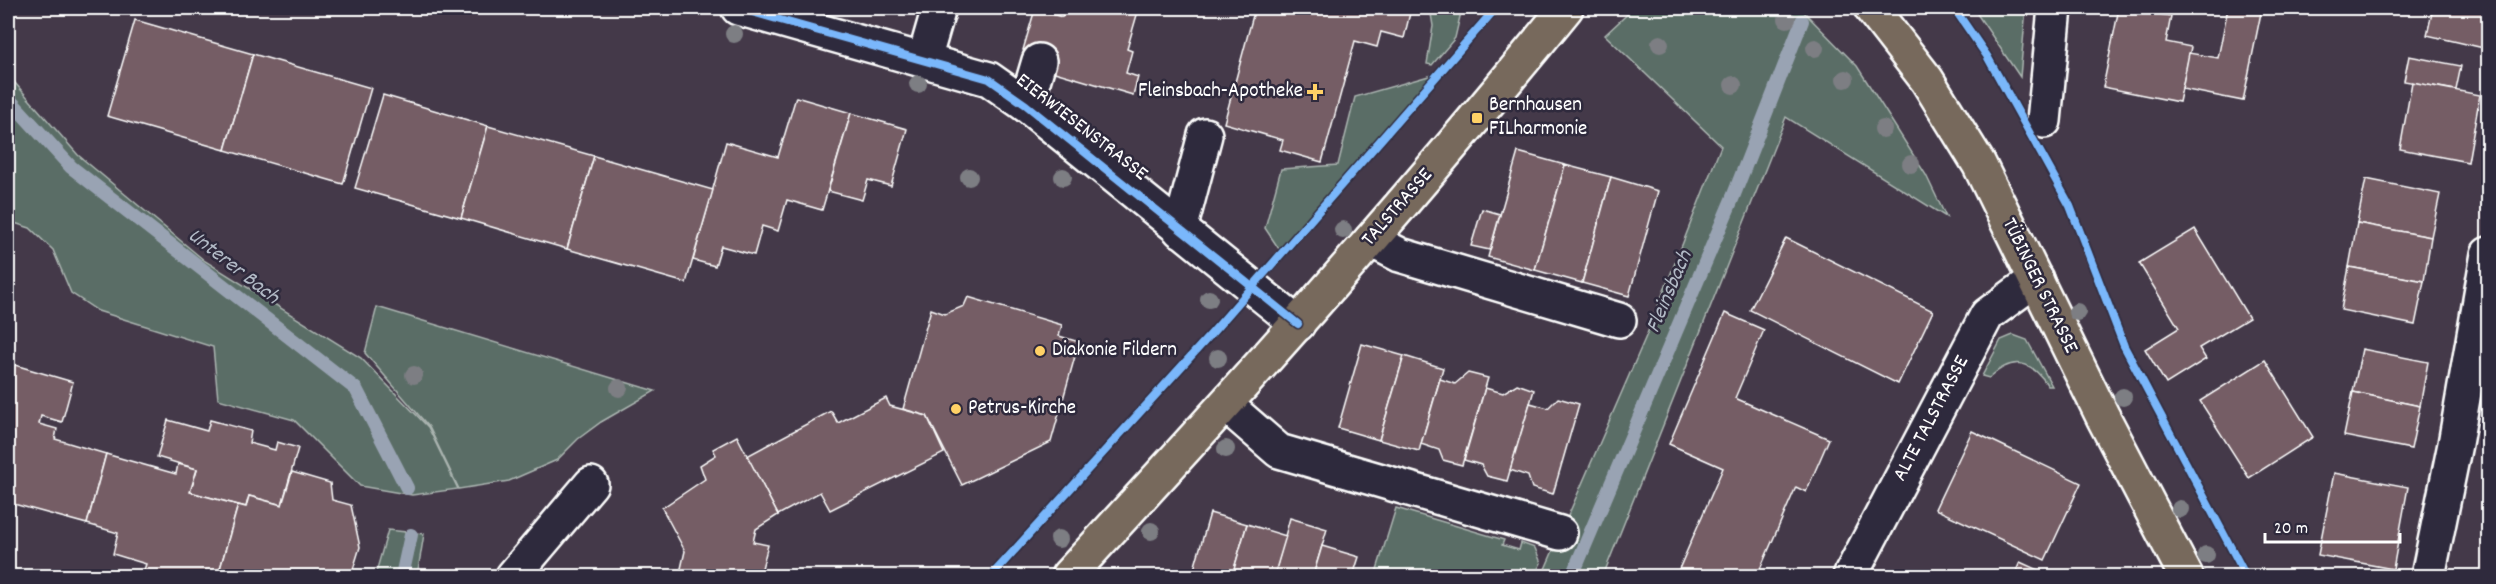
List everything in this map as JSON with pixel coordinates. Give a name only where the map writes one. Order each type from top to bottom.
[{"type":"main road","name":"TALSTRASSE","points":[[1068,576],[1298,324],[1477,118],[1566,8]]},
{"type":"main road","name":"TÜBINGER STRASSE","points":[[1871,8],[1927,80],[1979,164],[2103,417],[2186,576]]},
{"type":"street","name":"EIERWIESENSTRASSE","points":[[738,8],[989,79],[1026,105],[1298,324]]},
{"type":"street","points":[[924,60],[939,8]]},
{"type":"street","points":[[2044,121],[2055,8]]},
{"type":"street","points":[[1026,105],[1039,61]]},
{"type":"street","points":[[1180,230],[1205,135]]},
{"type":"street","points":[[1371,240],[1401,255],[1619,320]]},
{"type":"street","points":[[2428,576],[2455,444],[2488,254]]},
{"type":"street","name":"ALTE TALSTRASSE","points":[[1850,576],[1987,315],[2036,279]]},
{"type":"street","points":[[1226,405],[1279,451],[1560,533]]},
{"type":"street","points":[[513,576],[591,484]]},
{"type":"green space","points":[[1430,8],[1462,8],[1455,38],[1432,65],[1427,64],[1433,26]]},
{"type":"green space","points":[[1634,8],[1800,8],[1857,66],[1926,175],[1946,217],[1786,117],[1603,576],[1542,576],[1647,334],[1721,146],[1605,35]]},
{"type":"green space","points":[[1973,8],[2026,8],[2020,77]]},
{"type":"green space","points":[[1436,74],[1281,252],[1265,228],[1281,169],[1338,165],[1355,97]]},
{"type":"green space","points":[[8,75],[78,155],[205,261],[361,358],[428,427],[458,489],[412,495],[360,486],[294,420],[218,399],[213,347],[98,311],[71,293],[53,250],[30,228],[8,221]]},
{"type":"green space","points":[[377,307],[655,391],[601,422],[578,439],[557,460],[509,481],[459,489],[429,427],[365,353]]},
{"type":"green space","points":[[2013,335],[2027,340],[2052,386],[2048,386],[2035,370],[2021,364],[2006,366],[1989,378],[1982,376],[2001,340]]},
{"type":"green space","points":[[1396,508],[1504,540],[1502,545],[1519,550],[1521,543],[1535,548],[1541,563],[1534,576],[1375,576]]},
{"type":"green space","points":[[388,530],[424,534],[417,576],[375,576]]},
{"type":"building","points":[[1065,8],[1139,8],[1127,49],[1132,51],[1126,73],[1138,77],[1133,95],[1051,71],[1054,59],[1023,50],[1035,9],[1062,17]]},
{"type":"building","points":[[1255,8],[1402,8],[1410,13],[1404,38],[1381,32],[1377,47],[1355,41],[1322,162],[1280,150],[1283,140],[1224,123]]},
{"type":"building","points":[[2119,8],[2171,16],[2166,42],[2191,47],[2179,102],[2103,87]]},
{"type":"building","points":[[2228,8],[2262,8],[2243,101],[2182,89],[2189,53],[2218,58]]},
{"type":"building","points":[[2433,8],[2488,8],[2488,49],[2427,35]]},
{"type":"building","points":[[135,20],[253,54],[225,150],[107,116]]},
{"type":"building","points":[[253,54],[371,88],[343,184],[225,150]]},
{"type":"building","points":[[2409,56],[2461,66],[2456,90],[2404,81]]},
{"type":"building","points":[[2412,82],[2480,95],[2468,162],[2400,149]]},
{"type":"building","points":[[383,95],[488,126],[461,218],[355,188]]},
{"type":"building","points":[[796,97],[851,113],[822,210],[787,200],[778,231],[762,226],[754,255],[721,246],[715,266],[693,260],[726,142],[778,157]]},
{"type":"building","points":[[851,113],[907,129],[891,186],[868,180],[862,200],[828,191]]},
{"type":"building","points":[[488,126],[594,156],[567,249],[461,218]]},
{"type":"building","points":[[1518,152],[1565,165],[1535,270],[1488,257]]},
{"type":"building","points":[[594,156],[713,190],[686,283],[567,249]]},
{"type":"building","points":[[1565,165],[1611,177],[1582,283],[1535,270]]},
{"type":"building","points":[[1611,177],[1658,191],[1629,296],[1582,283]]},
{"type":"building","points":[[2366,179],[2440,194],[2431,237],[2357,223]]},
{"type":"building","points":[[1482,209],[1500,214],[1490,250],[1471,246]]},
{"type":"building","points":[[2357,223],[2431,237],[2424,281],[2349,267]]},
{"type":"building","points":[[2195,229],[2249,318],[2199,348],[2206,359],[2166,384],[2145,349],[2179,328],[2139,263]]},
{"type":"building","points":[[1786,238],[1933,311],[1898,384],[1750,310]]},
{"type":"building","points":[[2349,267],[2424,281],[2415,325],[2341,310]]},
{"type":"building","points":[[968,297],[1062,325],[1059,336],[1079,342],[1051,442],[962,485],[927,416],[903,409],[931,309],[945,314],[964,306]]},
{"type":"building","points":[[1725,313],[1764,330],[1735,398],[1829,439],[1806,492],[1796,487],[1757,576],[1676,576],[1723,468],[1669,444]]},
{"type":"building","points":[[1362,344],[1404,356],[1379,440],[1338,428]]},
{"type":"building","points":[[2362,349],[2428,362],[2420,406],[2353,392]]},
{"type":"building","points":[[1404,356],[1443,368],[1419,451],[1379,440]]},
{"type":"building","points":[[2265,360],[2313,437],[2249,478],[2200,401]]},
{"type":"building","points":[[8,363],[73,382],[62,422],[41,416],[39,424],[57,429],[55,439],[106,454],[87,524],[10,503],[14,490],[8,488],[8,470],[12,452],[8,451]]},
{"type":"building","points":[[1468,373],[1488,378],[1462,465],[1443,460],[1439,450],[1421,444],[1440,379],[1455,384]]},
{"type":"building","points":[[1517,384],[1534,390],[1507,481],[1487,476],[1481,465],[1464,460],[1485,388],[1503,393]]},
{"type":"building","points":[[2353,392],[2420,406],[2411,449],[2344,436]]},
{"type":"building","points":[[886,398],[890,406],[927,416],[944,453],[830,510],[820,492],[778,515],[747,456],[831,411],[838,423]]},
{"type":"building","points":[[1558,398],[1579,404],[1553,494],[1532,488],[1528,476],[1510,470],[1530,403],[1548,408]]},
{"type":"building","points":[[168,420],[207,431],[210,420],[251,431],[249,443],[275,450],[277,442],[298,448],[282,505],[249,496],[246,507],[190,492],[197,469],[157,457]]},
{"type":"building","points":[[1972,431],[2081,483],[2045,560],[1935,509]]},
{"type":"building","points":[[737,436],[778,515],[756,529],[753,542],[768,545],[760,576],[671,576],[680,573],[685,551],[662,508],[705,479],[700,465],[716,455],[713,449]]},
{"type":"building","points":[[106,454],[176,474],[178,464],[197,469],[190,492],[238,505],[218,576],[142,576],[146,564],[113,554],[118,533],[87,524]]},
{"type":"building","points":[[292,472],[330,483],[332,500],[351,505],[360,547],[351,576],[218,576],[238,505],[246,507],[249,496],[282,505]]},
{"type":"building","points":[[2334,473],[2408,487],[2393,569],[2318,555]]},
{"type":"building","points":[[1210,513],[1247,524],[1232,576],[1192,576]]},
{"type":"building","points":[[1290,518],[1327,529],[1313,576],[1274,576]]},
{"type":"building","points":[[1247,524],[1286,536],[1274,576],[1232,576]]},
{"type":"building","points":[[1322,546],[1359,557],[1353,576],[1313,576]]},
{"type":"building","points":[[2020,562],[2051,576],[2014,576]]},
{"type":"waterway","name":"Fleinsbach","points":[[1572,576],[1733,197],[1802,21]]},
{"type":"waterway","name":"Unterer Bach","points":[[8,98],[71,167],[356,389],[407,488]]},
{"type":"waterway","name":"Unterer Bach","points":[[402,576],[411,535]]},
{"type":"cycle path","points":[[738,8],[989,79],[1026,105],[1298,324]]},
{"type":"cycle path","points":[[991,576],[1212,333],[1496,8]]},
{"type":"cycle path","points":[[1954,8],[1987,56],[2070,206],[2124,346],[2246,576]]},
{"type":"place","name":"Fleinsbach-Apotheke","points":[[1315,92]]},
{"type":"place","name":"Bernhausen FILharmonie","points":[[1477,118]]},
{"type":"place","name":"Diakonie Fildern","points":[[1040,351]]},
{"type":"place","name":"Petrus-Kirche","points":[[956,409]]}]
